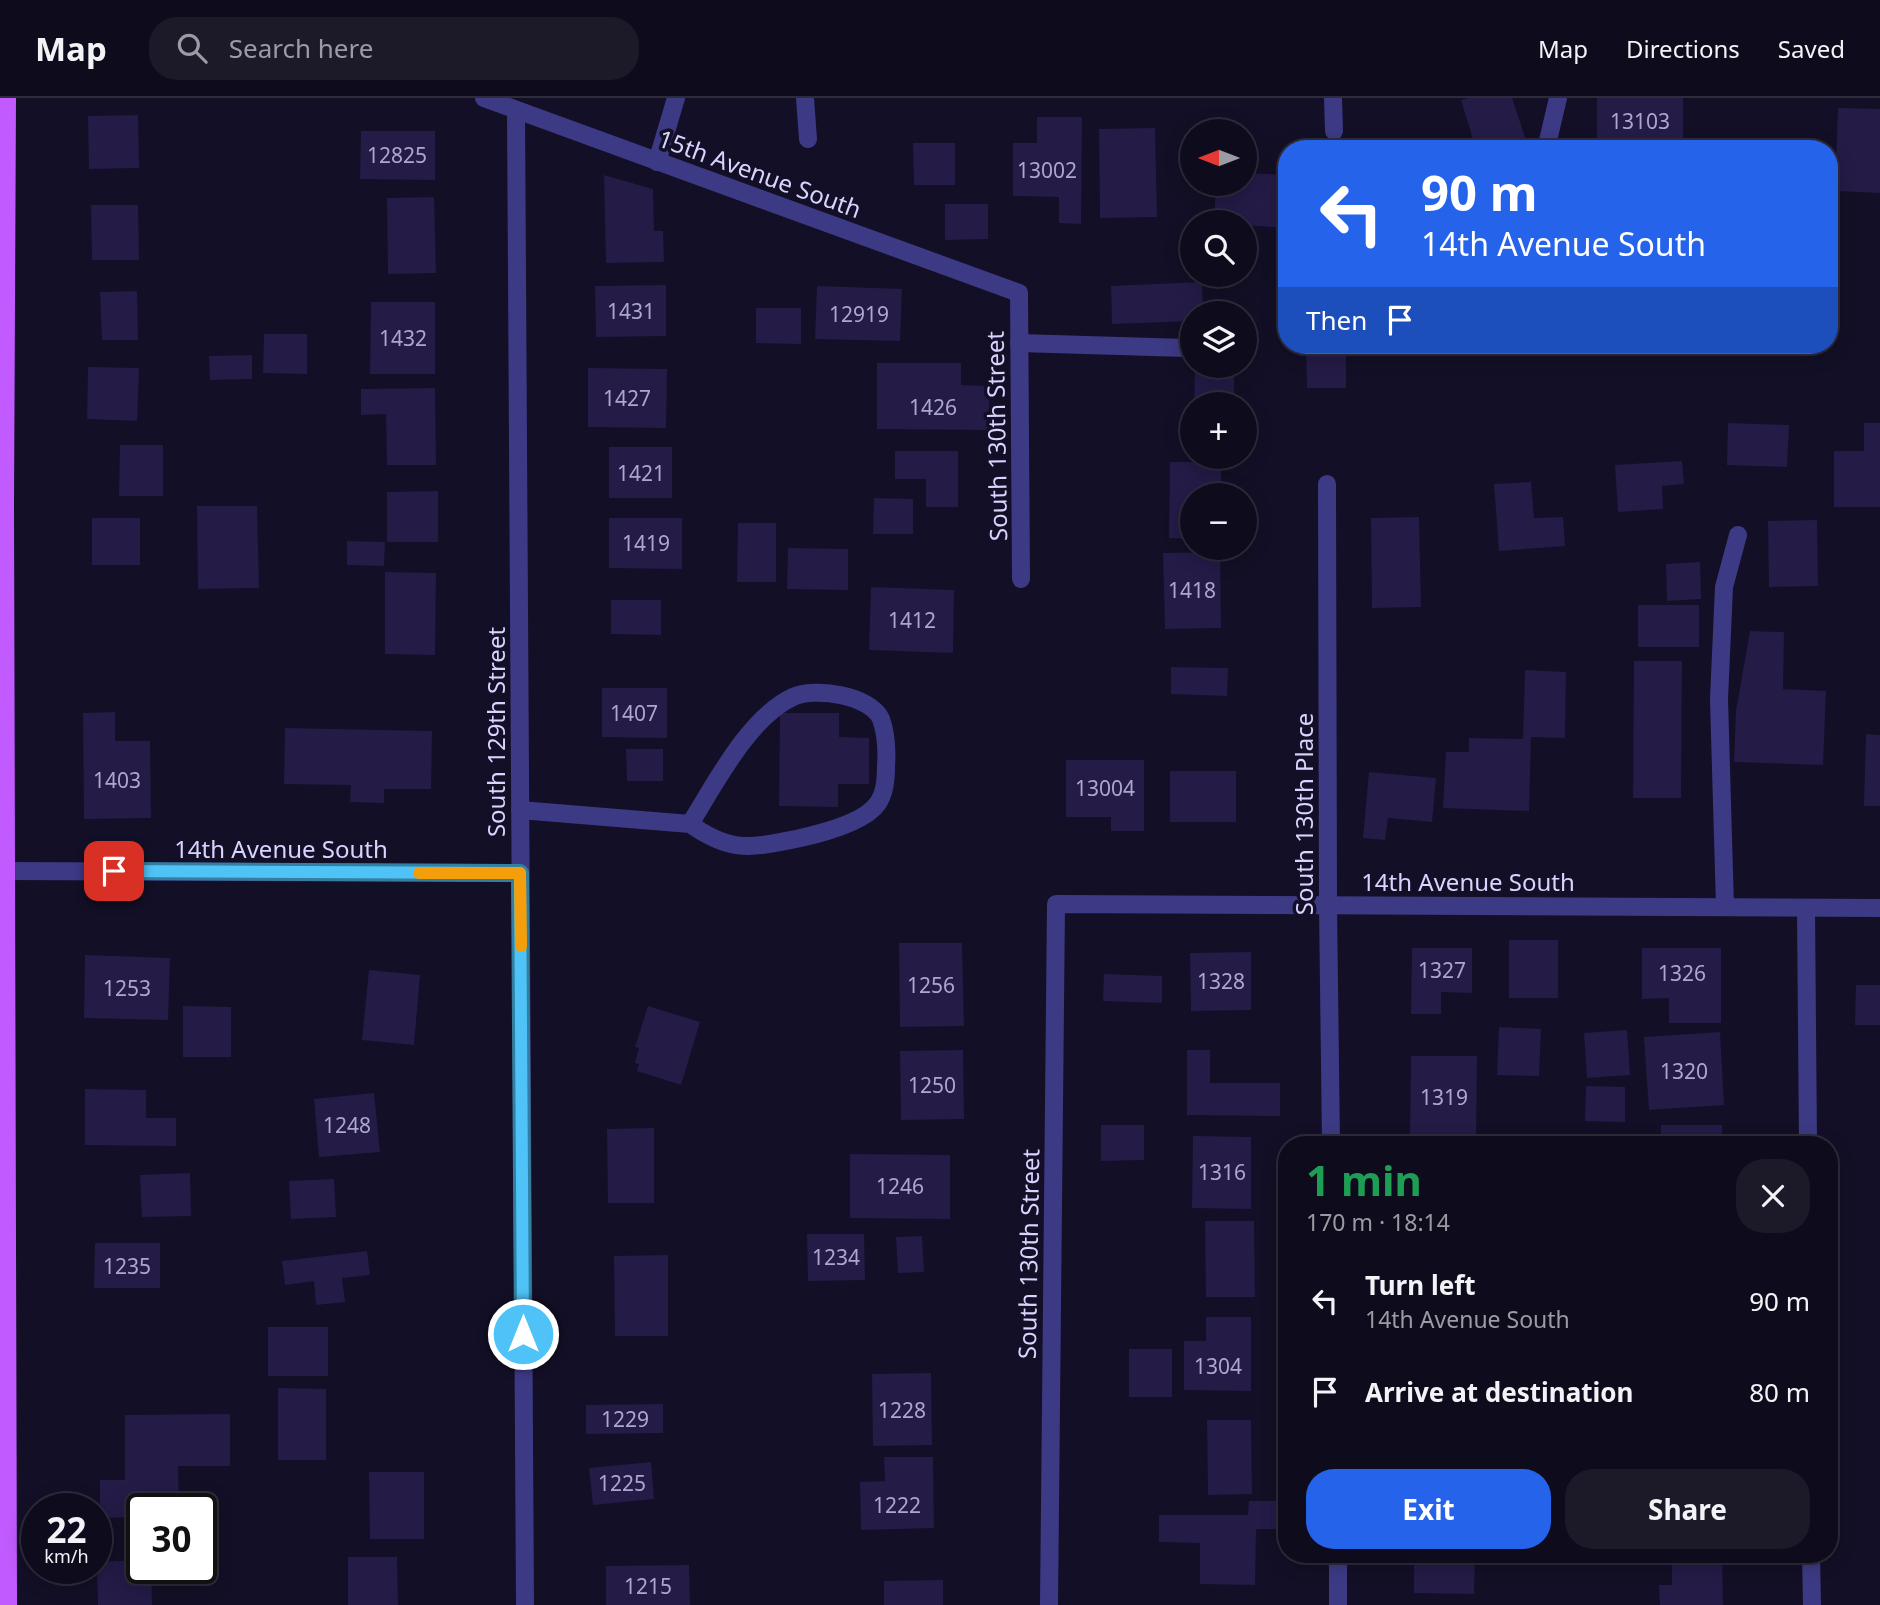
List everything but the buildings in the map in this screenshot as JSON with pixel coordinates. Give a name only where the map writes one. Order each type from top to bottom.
[{"type":"main road","points":[[8,98],[3,505],[8,1605]]},
{"type":"street","name":"15th Avenue South","points":[[484,98],[1019,293]]},
{"type":"street","points":[[657,162],[676,98]]},
{"type":"street","points":[[805,98],[808,139]]},
{"type":"street","points":[[1333,98],[1334,131]]},
{"type":"street","points":[[1548,140],[1558,98]]},
{"type":"street","name":"South 129th Street","points":[[516,110],[525,1605]]},
{"type":"street","name":"South 130th Street","points":[[1019,293],[1021,579]]},
{"type":"street","points":[[1019,342],[1180,348]]},
{"type":"street","name":"South 130th Place","points":[[1327,484],[1328,905],[1332,1136]]},
{"type":"street","points":[[1725,907],[1720,674],[1724,587],[1738,535]]},
{"type":"street","points":[[520,810],[690,824],[725,843],[754,847],[822,833],[865,814],[878,803],[885,783],[887,753],[880,717],[863,702],[835,693],[795,696],[776,709],[740,743],[690,824]]},
{"type":"street","name":"14th Avenue South","points":[[4,871],[520,873]]},
{"type":"street","name":"South 130th Street","points":[[1049,1605],[1056,904]]},
{"type":"street","name":"14th Avenue South","points":[[1056,904],[1880,908]]},
{"type":"street","points":[[1806,908],[1808,1136]]},
{"type":"street","points":[[1338,1563],[1338,1605]]},
{"type":"street","points":[[1811,1563],[1812,1605]]},
{"type":"slow traffic","points":[[419,873],[520,873],[521,946]]},
{"type":"route","points":[[114,871],[520,873],[523,1334]]}]
